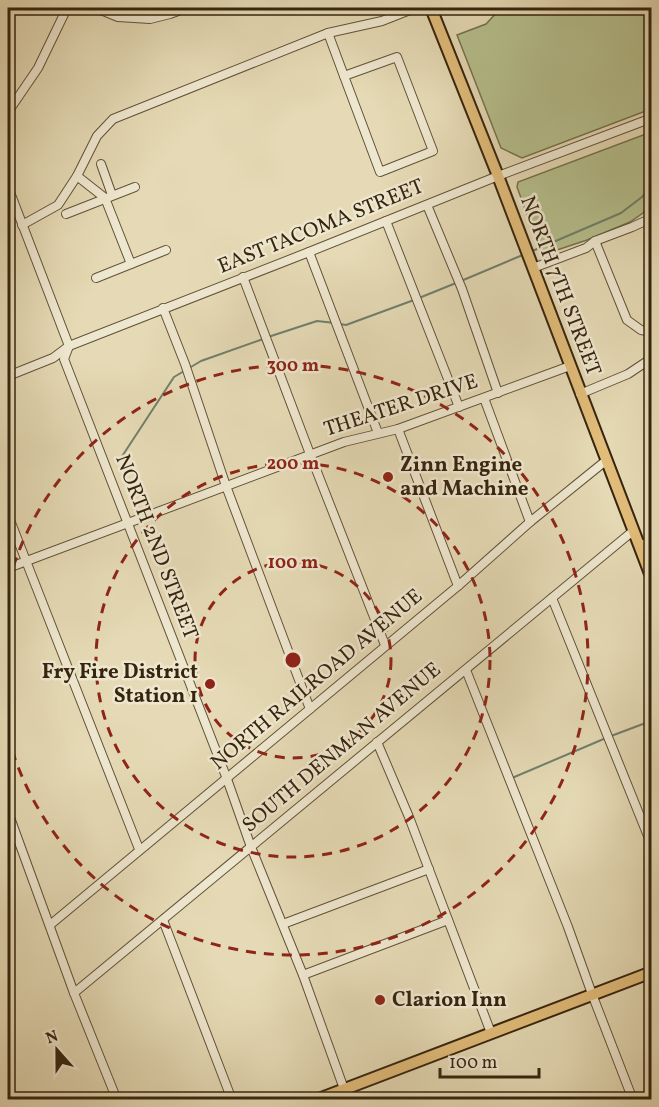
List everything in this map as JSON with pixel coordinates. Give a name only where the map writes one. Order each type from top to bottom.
[{"type":"main road","name":"NORTH 7TH STREET","points":[[431,8],[498,176],[651,579]]},
{"type":"main road","points":[[316,1100],[651,972]]},
{"type":"street","points":[[8,112],[38,68],[67,8]]},
{"type":"street","points":[[96,8],[118,17],[150,19],[186,8]]},
{"type":"street","points":[[22,225],[58,205],[77,176],[97,136],[113,119],[328,33],[382,21],[415,8]]},
{"type":"street","points":[[328,33],[344,76],[380,172],[433,151],[397,57],[344,76]]},
{"type":"street","name":"EAST TACOMA STREET","points":[[8,376],[53,358],[69,346],[163,308],[651,118]]},
{"type":"street","points":[[101,164],[131,264]]},
{"type":"street","points":[[77,176],[109,196]]},
{"type":"street","name":"NORTH 2ND STREET","points":[[8,187],[69,346],[64,359],[251,847],[303,975],[348,1100]]},
{"type":"street","points":[[66,214],[135,187]]},
{"type":"street","points":[[427,205],[462,289],[498,393]]},
{"type":"street","points":[[533,268],[586,248],[651,218]]},
{"type":"street","points":[[386,221],[459,407]]},
{"type":"street","points":[[595,242],[627,320],[641,330],[651,332]]},
{"type":"street","points":[[96,278],[166,250]]},
{"type":"street","points":[[309,252],[378,434]]},
{"type":"street","points":[[243,277],[385,645]]},
{"type":"street","points":[[163,308],[185,364],[226,486],[310,708]]},
{"type":"street","points":[[580,394],[628,374],[651,358]]},
{"type":"street","name":"THEATER DRIVE","points":[[8,568],[310,454],[344,442],[398,429],[570,366]]},
{"type":"street","points":[[484,398],[531,522]]},
{"type":"street","points":[[398,429],[458,586]]},
{"type":"street","name":"NORTH RAILROAD AVENUE","points":[[50,925],[607,461]]},
{"type":"street","points":[[8,515],[139,849]]},
{"type":"street","name":"SOUTH DENMAN AVENUE","points":[[74,993],[633,531]]},
{"type":"street","points":[[639,546],[651,540]]},
{"type":"street","points":[[552,598],[651,846]]},
{"type":"street","points":[[466,670],[568,927],[633,1100]]},
{"type":"street","points":[[377,742],[429,869],[491,1033]]},
{"type":"street","points":[[8,812],[74,993],[117,1100]]},
{"type":"street","points":[[283,924],[429,869]]},
{"type":"street","points":[[163,920],[232,1100]]},
{"type":"street","points":[[303,975],[448,920]]},
{"type":"street","points":[[644,1100],[651,1097]]},
{"type":"green space","points":[[501,8],[651,8],[651,109],[522,158],[501,148],[457,35],[486,24]]},
{"type":"green space","points":[[651,132],[651,203],[643,213],[630,222],[587,240],[542,255],[517,187],[518,182]]},
{"type":"waterway","points":[[530,252],[621,213],[642,197],[652,185]]},
{"type":"waterway","points":[[461,281],[525,254]]},
{"type":"waterway","points":[[419,298],[456,283]]},
{"type":"waterway","points":[[340,324],[346,325],[414,300]]},
{"type":"waterway","points":[[268,337],[317,321],[335,323]]},
{"type":"waterway","points":[[117,464],[174,377],[201,361],[263,339]]},
{"type":"waterway","points":[[611,736],[651,721]]},
{"type":"waterway","points":[[512,778],[606,738]]},
{"type":"place","name":"Zinn Engine and Machine","points":[[388,477]]},
{"type":"place","name":"Fry Fire District Station 1","points":[[210,684]]},
{"type":"place","name":"Clarion Inn","points":[[380,1000]]}]
